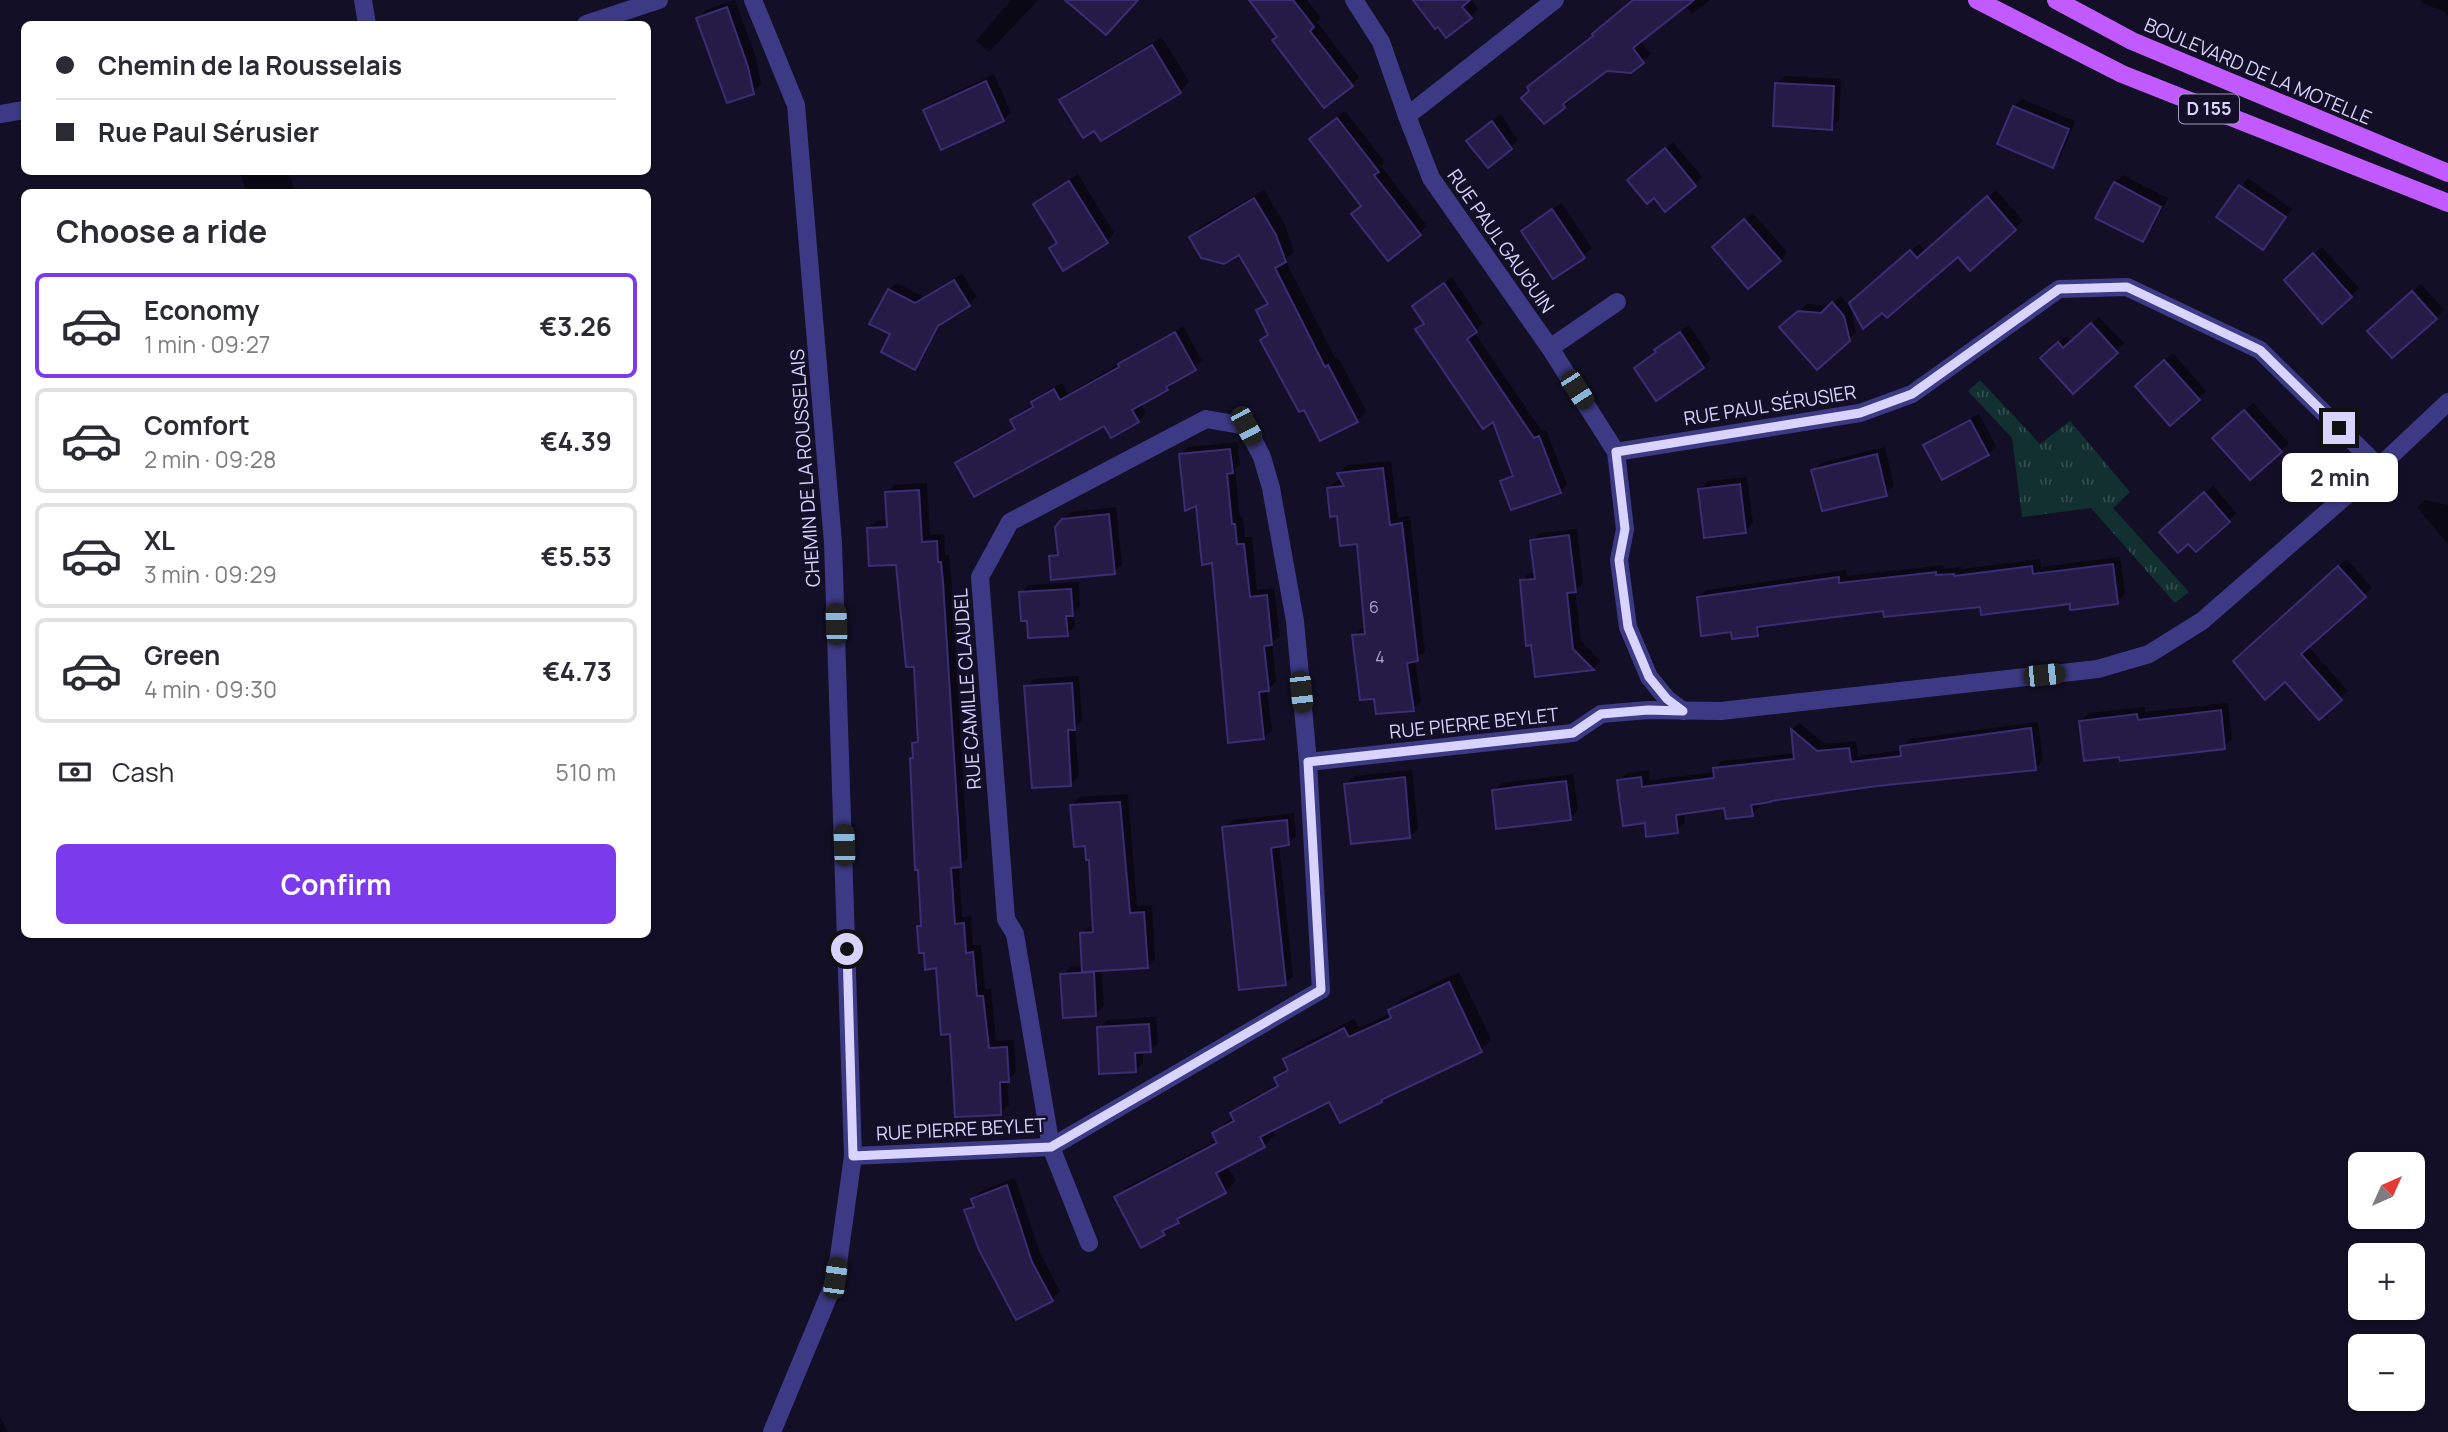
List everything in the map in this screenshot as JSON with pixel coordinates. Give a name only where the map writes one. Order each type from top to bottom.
[{"type":"main road","name":"D 155","points":[[1977,0],[2122,74],[2448,204]]},
{"type":"main road","name":"BOULEVARD DE LA MOTELLE","points":[[2056,0],[2132,41],[2448,173]]},
{"type":"street","points":[[363,0],[366,21]]},
{"type":"street","points":[[595,21],[659,0]]},
{"type":"street","name":"CHEMIN DE LA ROUSSELAIS","points":[[752,0],[796,106],[798,119],[834,543],[853,1156],[835,1278],[772,1432]]},
{"type":"street","name":"RUE PAUL GAUGUIN","points":[[1353,0],[1381,42],[1431,178],[1550,348],[1616,452],[1625,529],[1619,560],[1628,627],[1649,677],[1667,699],[1683,711]]},
{"type":"street","points":[[1406,116],[1555,0]]},
{"type":"street","points":[[0,114],[21,110]]},
{"type":"street","name":"RUE PAUL SÉRUSIER","points":[[1616,452],[1860,413],[1912,394],[2059,289],[2127,287],[2260,350],[2379,467]]},
{"type":"street","points":[[1550,348],[1617,302]]},
{"type":"street","name":"RUE PIERRE BEYLET","points":[[853,1156],[1051,1147],[1321,990],[1308,762],[1573,733],[1601,714],[1648,710],[1721,712],[2098,668],[2149,654],[2202,621],[2379,467],[2448,402]]},
{"type":"street","name":"RUE CAMILLE CLAUDEL","points":[[1089,1243],[1051,1147],[1015,934],[1006,919],[980,576],[1010,522],[1206,419],[1246,426],[1262,457],[1271,488],[1295,621],[1308,762]]},
{"type":"green space","points":[[1980,380],[2040,444],[2070,421],[2130,492],[2113,508],[2189,592],[2175,603],[2091,508],[2022,517],[2012,438],[1968,391]]},
{"type":"building","points":[[1065,0],[1138,0],[1106,35]]},
{"type":"building","points":[[1249,0],[1293,0],[1314,27],[1310,31],[1353,86],[1324,108],[1272,40],[1277,37]]},
{"type":"building","points":[[1413,0],[1470,0],[1462,7],[1472,18],[1446,38],[1438,27],[1435,29]]},
{"type":"building","points":[[1633,0],[1694,0],[1633,48],[1644,63],[1631,73],[1607,71],[1563,104],[1565,108],[1544,124],[1521,98],[1529,91],[1527,87],[1593,36],[1592,34]]},
{"type":"building","points":[[727,7],[748,67],[754,94],[727,103],[696,18]]},
{"type":"building","points":[[1152,45],[1181,93],[1101,141],[1094,131],[1083,138],[1059,100]]},
{"type":"building","points":[[986,81],[1004,121],[941,150],[923,110]]},
{"type":"building","points":[[1775,83],[1834,86],[1832,130],[1773,126]]},
{"type":"building","points":[[2013,106],[2069,129],[2053,168],[1997,144]]},
{"type":"building","points":[[1337,118],[1379,172],[1374,175],[1421,235],[1388,261],[1351,214],[1361,206],[1309,139]]},
{"type":"building","points":[[1492,121],[1512,149],[1488,168],[1466,141]]},
{"type":"building","points":[[1665,148],[1696,186],[1665,212],[1654,198],[1647,204],[1627,180]]},
{"type":"building","points":[[1069,181],[1108,243],[1063,271],[1049,248],[1057,243],[1033,204]]},
{"type":"building","points":[[2114,182],[2161,207],[2143,242],[2095,218]]},
{"type":"building","points":[[2239,185],[2286,217],[2263,250],[2216,217]]},
{"type":"building","points":[[1987,196],[2016,230],[1970,271],[1958,257],[1887,318],[1882,313],[1863,329],[1849,303],[1910,250],[1917,258]]},
{"type":"building","points":[[1254,198],[1276,235],[1286,262],[1275,268],[1325,367],[1328,365],[1358,422],[1320,441],[1304,410],[1299,412],[1260,340],[1268,335],[1256,310],[1268,304],[1239,255],[1224,264],[1201,258],[1189,237]]},
{"type":"building","points":[[1552,209],[1585,258],[1553,279],[1521,231]]},
{"type":"building","points":[[1744,219],[1781,261],[1748,289],[1712,247]]},
{"type":"building","points":[[2313,253],[2352,297],[2322,324],[2284,280]]},
{"type":"building","points":[[954,280],[970,306],[938,326],[915,370],[881,352],[890,334],[869,324],[888,289],[915,303]]},
{"type":"building","points":[[1444,283],[1477,332],[1467,339],[1534,438],[1539,436],[1561,493],[1511,510],[1500,481],[1513,476],[1493,422],[1483,429],[1415,329],[1424,324],[1412,306]]},
{"type":"building","points":[[2412,291],[2437,319],[2392,358],[2367,331]]},
{"type":"building","points":[[1832,302],[1844,316],[1850,341],[1817,370],[1779,327],[1798,311],[1821,313]]},
{"type":"building","points":[[2091,323],[2118,353],[2073,394],[2040,358],[2058,342],[2063,348]]},
{"type":"building","points":[[1175,332],[1196,370],[1166,387],[1168,390],[1132,410],[1139,422],[1111,438],[1104,426],[974,497],[955,463],[1015,429],[1010,420],[1033,407],[1031,402],[1054,389],[1060,400]]},
{"type":"building","points":[[1680,332],[1704,368],[1656,401],[1634,368]]},
{"type":"building","points":[[2164,360],[2200,400],[2170,426],[2135,386]]},
{"type":"building","points":[[2244,410],[2282,452],[2250,480],[2212,438]]},
{"type":"building","points":[[1970,420],[1989,455],[1942,480],[1923,445]]},
{"type":"building","points":[[1230,449],[1233,473],[1227,474],[1232,524],[1235,524],[1237,544],[1244,544],[1250,597],[1267,595],[1272,645],[1264,646],[1269,691],[1259,692],[1264,739],[1228,743],[1212,563],[1202,565],[1196,506],[1185,511],[1179,454]]},
{"type":"building","points":[[1877,454],[1887,496],[1822,511],[1811,470]]},
{"type":"building","points":[[1383,468],[1390,525],[1402,523],[1418,661],[1407,663],[1414,711],[1376,714],[1374,699],[1360,700],[1352,635],[1365,634],[1357,544],[1340,546],[1337,516],[1330,517],[1327,488],[1344,486],[1337,473]]},
{"type":"building","points":[[1740,484],[1746,533],[1704,538],[1698,489]]},
{"type":"building","points":[[919,490],[922,542],[937,541],[943,582],[961,867],[951,868],[955,924],[964,923],[966,953],[973,952],[977,996],[983,996],[989,1048],[1007,1047],[1009,1082],[1000,1082],[1001,1115],[955,1117],[950,1034],[941,1035],[936,968],[925,970],[924,953],[919,953],[917,926],[921,926],[918,870],[915,870],[910,758],[913,758],[912,743],[918,742],[914,667],[906,667],[896,565],[869,566],[867,528],[887,527],[885,492]]},
{"type":"building","points":[[2204,492],[2230,522],[2196,552],[2188,544],[2178,553],[2159,532]]},
{"type":"building","points":[[1109,514],[1115,574],[1051,580],[1049,556],[1058,555],[1055,527],[1062,519]]},
{"type":"building","points":[[1569,535],[1576,592],[1567,593],[1573,649],[1594,670],[1535,677],[1531,645],[1526,646],[1520,580],[1535,579],[1530,540]]},
{"type":"building","points":[[2113,564],[2118,604],[2070,610],[2070,604],[1981,615],[1980,607],[1884,617],[1883,611],[1757,627],[1758,636],[1732,639],[1731,632],[1701,636],[1697,597],[1839,577],[1839,583],[1936,572],[1936,575],[1954,576],[2032,566],[2033,574]]},
{"type":"building","points":[[2338,566],[2366,597],[2301,654],[2342,700],[2319,720],[2285,682],[2265,700],[2233,661]]},
{"type":"building","points":[[1071,589],[1073,616],[1066,616],[1068,636],[1028,638],[1027,621],[1021,621],[1019,592]]},
{"type":"building","points":[[1072,683],[1075,730],[1068,730],[1071,786],[1032,788],[1024,686]]},
{"type":"building","points":[[2221,710],[2225,749],[2120,761],[2119,757],[2084,761],[2079,721],[2137,714],[2138,720]]},
{"type":"building","points":[[2031,728],[2036,770],[1877,786],[1771,801],[1751,805],[1753,816],[1726,819],[1724,808],[1676,815],[1678,833],[1646,837],[1645,823],[1623,826],[1617,780],[1641,777],[1642,787],[1714,778],[1713,768],[1794,759],[1791,729],[1817,751],[1849,748],[1851,762],[1901,756],[1900,746]]},
{"type":"building","points":[[1405,777],[1410,838],[1351,844],[1344,784]]},
{"type":"building","points":[[1566,781],[1571,820],[1496,829],[1492,790]]},
{"type":"building","points":[[1120,802],[1130,913],[1144,912],[1148,968],[1082,972],[1080,933],[1093,932],[1089,860],[1086,860],[1085,846],[1074,847],[1070,805]]},
{"type":"building","points":[[1287,820],[1289,845],[1271,848],[1286,985],[1239,990],[1222,827]]},
{"type":"building","points":[[1094,972],[1096,1016],[1063,1018],[1060,974]]},
{"type":"building","points":[[1449,982],[1482,1052],[1381,1100],[1382,1102],[1340,1123],[1329,1102],[1260,1137],[1265,1147],[1216,1173],[1226,1193],[1177,1219],[1179,1223],[1162,1231],[1165,1235],[1141,1248],[1114,1197],[1217,1143],[1212,1133],[1234,1121],[1230,1113],[1278,1086],[1274,1078],[1288,1070],[1283,1059],[1344,1028],[1349,1037],[1391,1018],[1388,1010]]},
{"type":"building","points":[[1149,1024],[1151,1052],[1135,1053],[1136,1072],[1099,1074],[1097,1027]]},
{"type":"building","points":[[1007,1185],[1032,1262],[1053,1301],[1016,1320],[979,1250],[964,1210],[974,1207],[971,1199]]},
{"type":"route","points":[[847,949],[853,1156],[1051,1147],[1321,990],[1308,762],[1573,733],[1601,714],[1648,710],[1683,711],[1667,699],[1649,677],[1628,627],[1619,560],[1625,529],[1616,452],[1860,413],[1912,394],[2059,289],[2127,287],[2260,350],[2339,428]]}]
